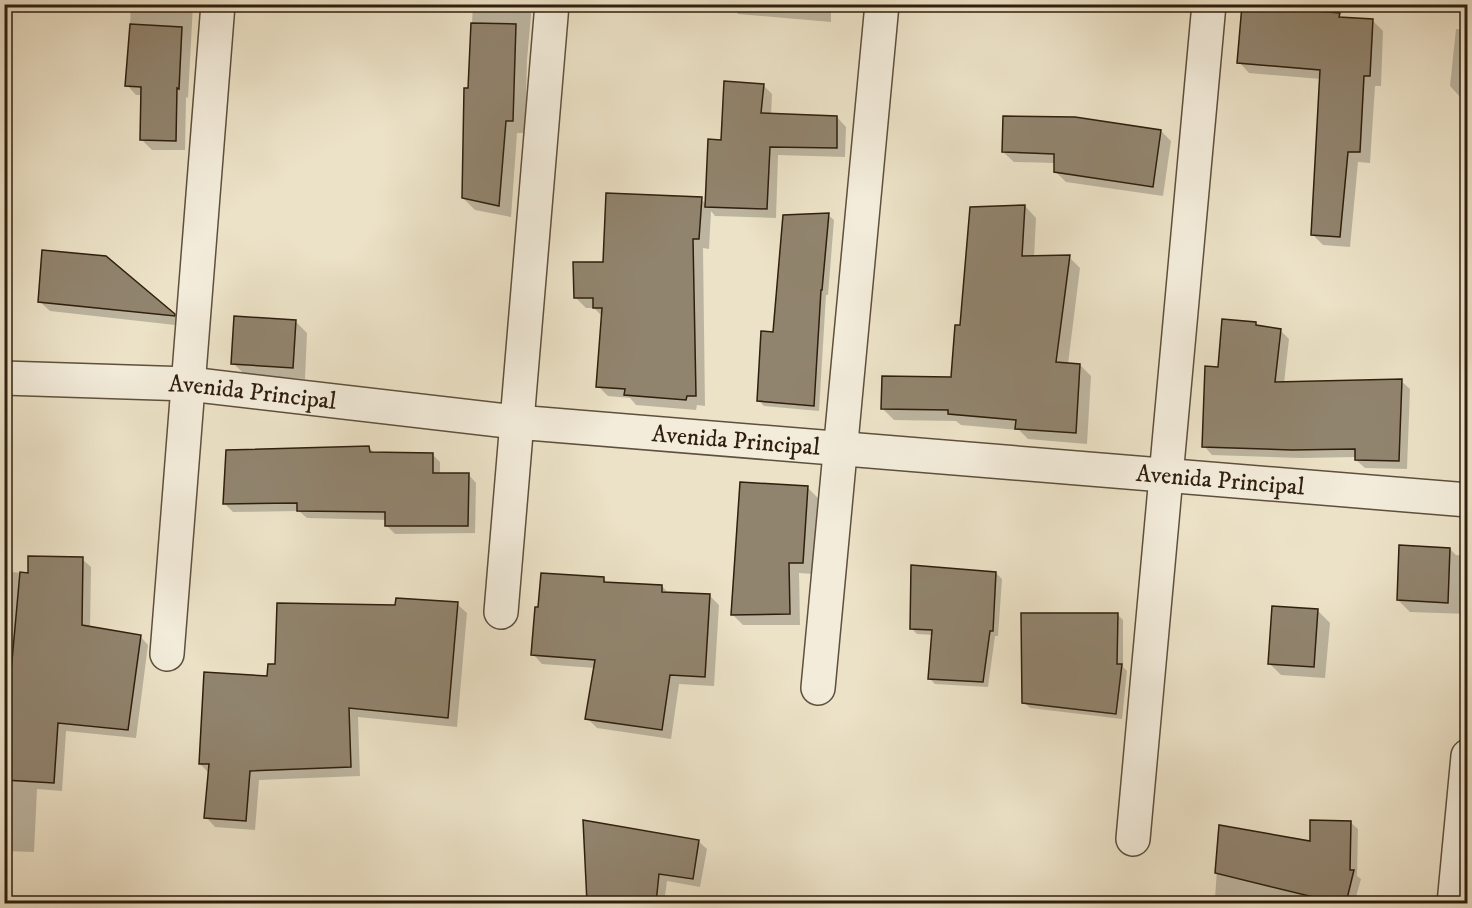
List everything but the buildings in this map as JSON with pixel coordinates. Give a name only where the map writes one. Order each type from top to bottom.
[{"type":"street","points":[[167,654],[218,4]]},
{"type":"street","points":[[501,612],[552,4]]},
{"type":"street","points":[[818,688],[882,4]]},
{"type":"street","points":[[1133,839],[1209,4]]},
{"type":"street","name":"Avenida Principal","points":[[4,378],[189,384],[516,422],[1467,500]]},
{"type":"street","points":[[1454,903],[1467,756]]}]
